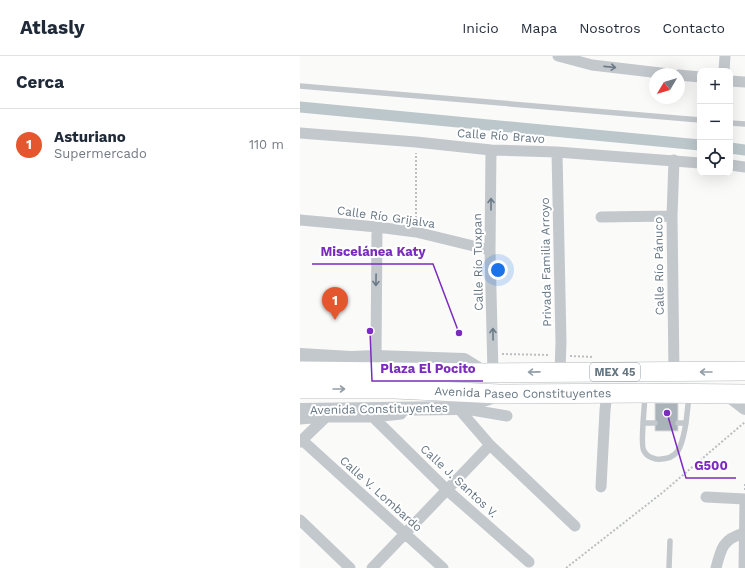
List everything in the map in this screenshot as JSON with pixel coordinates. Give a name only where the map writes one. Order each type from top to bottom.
[{"type":"highway","name":"Avenida Paseo Constituyentes","points":[[300,389],[489,373],[561,364],[674,372],[745,371]]},
{"type":"highway","name":"Avenida Paseo Constituyentes","points":[[300,371],[499,394],[737,394]]},
{"type":"street","points":[[558,56],[649,70]]},
{"type":"street","points":[[724,68],[725,56]]},
{"type":"street","points":[[685,76],[697,78]]},
{"type":"street","points":[[733,81],[745,82]]},
{"type":"street","name":"Calle Río Bravo","points":[[300,133],[416,142],[491,150],[557,152],[697,162]]},
{"type":"street","name":"Calle Río Tuxpan","points":[[489,373],[493,354],[490,250],[491,150]]},
{"type":"street","name":"Privada Familia Arroyo","points":[[557,152],[561,364]]},
{"type":"street","name":"Calle Río Pánuco","points":[[674,160],[672,216],[674,372]]},
{"type":"street","points":[[733,165],[745,166]]},
{"type":"street","points":[[601,216],[672,216]]},
{"type":"street","name":"Calle Río Grijalva","points":[[300,220],[416,232],[490,250]]},
{"type":"street","points":[[376,357],[377,227]]},
{"type":"street","points":[[300,356],[464,360],[489,373]]},
{"type":"street","points":[[601,487],[607,393]]},
{"type":"street","name":"Avenida Constituyentes","points":[[300,419],[326,417],[373,417],[458,408],[499,394]]},
{"type":"street","points":[[737,394],[745,408]]},
{"type":"street","points":[[458,408],[507,416]]},
{"type":"street","points":[[458,408],[490,445],[575,526]]},
{"type":"street","name":"Avenida Constituyentes","points":[[300,410],[458,408]]},
{"type":"street","points":[[301,441],[326,417]]},
{"type":"street","name":"Calle J. Santos V.","points":[[373,417],[447,490],[529,562]]},
{"type":"street","name":"Calle V. Lombardo","points":[[301,441],[443,568]]},
{"type":"street","points":[[372,568],[490,445]]},
{"type":"street","points":[[706,497],[745,499],[744,568]]},
{"type":"street","points":[[301,522],[350,568]]},
{"type":"street","points":[[716,568],[720,552],[725,543],[734,536],[744,533]]},
{"type":"lane","points":[[300,86],[697,120]]},
{"type":"lane","points":[[733,123],[745,124]]},
{"type":"lane","points":[[645,393],[643,450],[652,458],[664,459],[673,456],[681,446],[686,423],[689,394]]},
{"type":"lane","points":[[643,423],[655,423]]},
{"type":"lane","points":[[678,423],[686,423]]},
{"type":"lane","points":[[669,568],[670,541]]},
{"type":"path","points":[[416,142],[416,232]]},
{"type":"path","points":[[493,354],[561,364],[598,357]]},
{"type":"path","points":[[566,568],[662,493],[745,422]]},
{"type":"building","points":[[655,403],[678,403],[678,431],[655,431]]},
{"type":"waterway","points":[[300,107],[697,145]]},
{"type":"waterway","points":[[733,148],[745,150]]},
{"type":"place","name":"Asturiano","points":[[335,320]]},
{"type":"place","name":"Plaza El Pocito","points":[[370,331]]},
{"type":"place","name":"Miscelánea Katy","points":[[459,333]]},
{"type":"place","name":"G500","points":[[667,413]]}]
